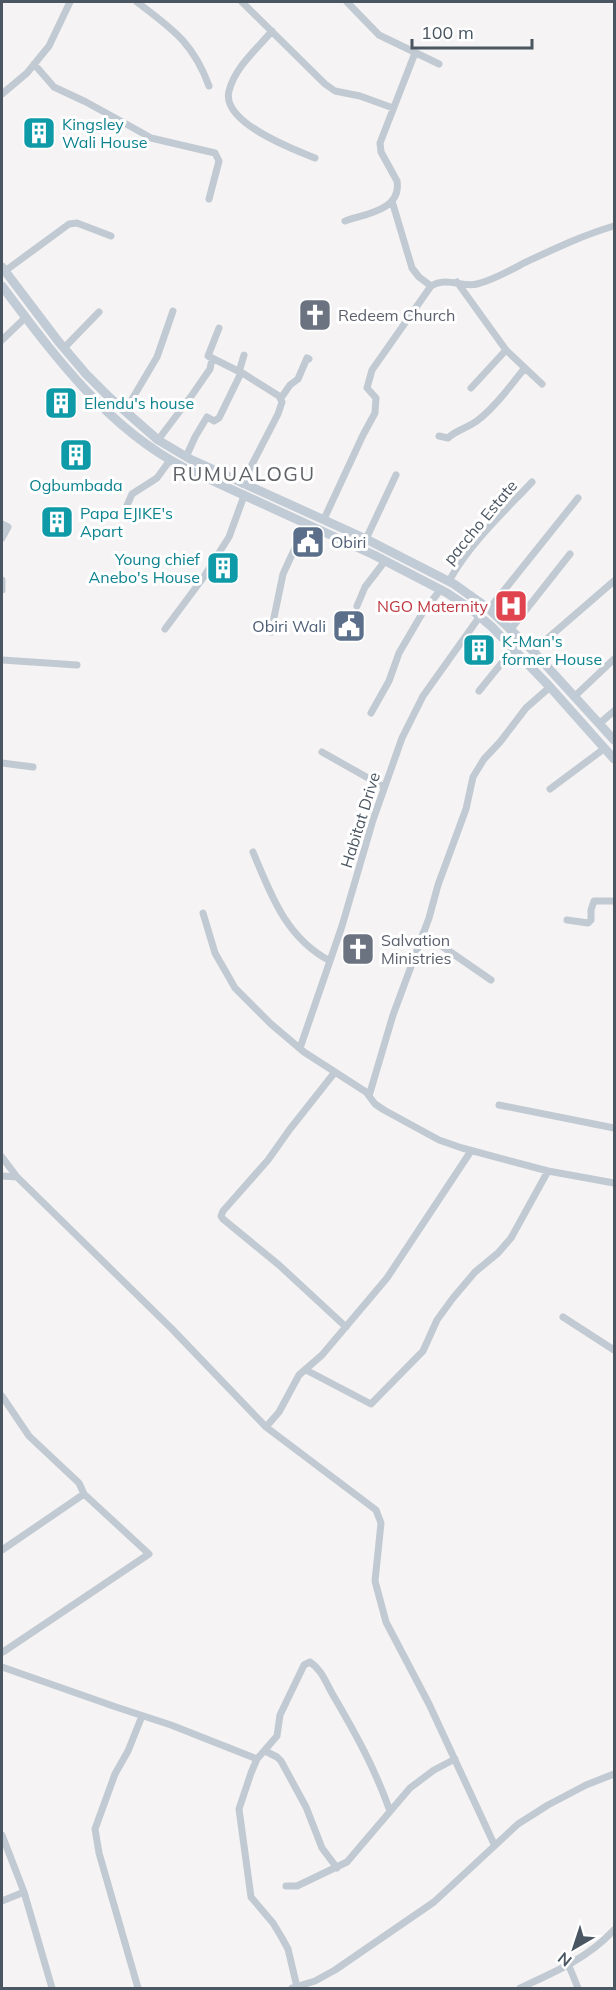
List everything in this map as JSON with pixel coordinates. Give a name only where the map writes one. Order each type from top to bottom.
[{"type":"main road","points":[[3,269],[86,374],[158,440],[186,457],[366,538],[449,581],[489,609],[533,651],[615,740]]},
{"type":"main road","points":[[2,286],[78,381],[126,429],[170,460],[441,589],[480,616],[550,687],[615,759]]},
{"type":"street","points":[[2,94],[34,64],[49,46],[70,2]]},
{"type":"street","points":[[137,2],[186,43],[202,67],[209,86]]},
{"type":"street","points":[[242,2],[325,84],[335,91],[360,96],[393,108]]},
{"type":"street","points":[[347,2],[379,35],[439,64]]},
{"type":"street","points":[[272,31],[240,68],[229,92],[229,103],[233,111],[271,139],[315,158]]},
{"type":"street","points":[[345,221],[386,208],[392,201],[398,185],[381,152],[380,143],[416,53]]},
{"type":"street","points":[[34,64],[54,87],[151,138],[215,153],[219,161],[209,199]]},
{"type":"street","points":[[392,201],[415,273],[431,286]]},
{"type":"street","points":[[3,269],[69,224],[77,223],[111,236]]},
{"type":"street","points":[[324,519],[375,413],[376,398],[367,388],[372,370],[431,286],[438,282],[474,285],[586,234],[615,226]]},
{"type":"street","points":[[458,282],[506,350],[542,384]]},
{"type":"street","points":[[125,411],[157,357],[173,311]]},
{"type":"street","points":[[64,348],[99,312]]},
{"type":"street","points":[[2,340],[26,317]]},
{"type":"street","points":[[219,328],[208,356],[240,372],[280,398],[282,402],[242,484]]},
{"type":"street","points":[[471,388],[506,350]]},
{"type":"street","points":[[186,457],[207,417],[214,421],[219,418],[240,372],[244,355]]},
{"type":"street","points":[[280,398],[298,379],[307,358],[309,359]]},
{"type":"street","points":[[158,440],[210,369],[212,359]]},
{"type":"street","points":[[440,436],[447,438],[477,421],[524,369]]},
{"type":"street","points":[[126,429],[134,419]]},
{"type":"street","points":[[125,510],[132,494],[157,478],[170,460]]},
{"type":"street","points":[[366,538],[396,475]]},
{"type":"street","name":"paccho Estate","points":[[449,581],[457,566],[473,546],[532,482]]},
{"type":"street","points":[[165,629],[225,543],[244,496]]},
{"type":"street","points":[[489,609],[578,498]]},
{"type":"street","points":[[271,632],[283,574],[306,524]]},
{"type":"street","points":[[2,538],[4,526]]},
{"type":"street","points":[[510,630],[570,554]]},
{"type":"street","points":[[357,606],[365,587],[385,561]]},
{"type":"street","points":[[2,580],[2,590]]},
{"type":"street","points":[[533,651],[615,581]]},
{"type":"street","points":[[371,712],[389,681],[399,653],[423,612],[441,589]]},
{"type":"street","name":"Habitat Drive","points":[[300,1048],[402,738],[423,696],[480,616]]},
{"type":"street","points":[[479,691],[513,649]]},
{"type":"street","points":[[575,696],[615,659]]},
{"type":"street","points":[[2,660],[77,664]]},
{"type":"street","points":[[369,1095],[389,1026],[466,809],[473,777],[484,759],[526,708],[539,694],[550,687]]},
{"type":"street","points":[[600,723],[615,711]]},
{"type":"street","points":[[550,789],[605,748]]},
{"type":"street","points":[[322,752],[384,787]]},
{"type":"street","points":[[2,763],[33,767]]},
{"type":"street","points":[[253,852],[273,900],[291,930],[309,948],[330,961]]},
{"type":"street","points":[[567,920],[588,923],[591,920],[594,901],[615,901]]},
{"type":"street","points":[[203,913],[215,953],[235,988],[271,1024],[300,1048],[369,1095],[384,1110],[439,1140],[471,1151],[548,1171],[615,1183]]},
{"type":"street","points":[[423,933],[491,980]]},
{"type":"street","points":[[335,1072],[268,1160],[221,1216],[279,1264],[346,1327]]},
{"type":"street","points":[[499,1105],[615,1128]]},
{"type":"street","points":[[266,1427],[279,1412],[299,1375],[322,1355],[387,1278],[471,1151]]},
{"type":"street","points":[[2,1157],[17,1177],[172,1329],[266,1427],[375,1510],[381,1523],[375,1581],[386,1622],[429,1704],[494,1844]]},
{"type":"street","points":[[306,1370],[370,1404],[423,1351],[437,1320],[453,1298],[475,1272],[498,1253],[511,1238],[548,1171]]},
{"type":"street","points":[[2,1176],[17,1177]]},
{"type":"street","points":[[563,1317],[615,1350]]},
{"type":"street","points":[[2,1396],[29,1436],[79,1483],[84,1494],[149,1554],[2,1651],[2,1668],[171,1725],[257,1759]]},
{"type":"street","points":[[2,1550],[84,1494]]},
{"type":"street","points":[[390,1811],[366,1751],[319,1668],[310,1662],[304,1665],[280,1715],[277,1736],[257,1759],[239,1809],[251,1897],[273,1923],[288,1949],[294,1988],[335,1970],[434,1902],[518,1824],[586,1785],[615,1774]]},
{"type":"street","points":[[138,1989],[99,1853],[95,1829],[102,1805],[142,1716]]},
{"type":"street","points":[[265,1750],[281,1761],[306,1806],[322,1848],[337,1868]]},
{"type":"street","points":[[286,1886],[297,1886],[347,1862],[418,1780],[455,1759]]},
{"type":"street","points":[[2,1835],[24,1892],[52,1989]]},
{"type":"street","points":[[2,1901],[24,1892]]},
{"type":"street","points":[[520,1989],[568,1966],[599,1945],[615,1930]]},
{"type":"street","points":[[568,1966],[578,1989]]},
{"type":"place","name":"Kingsley Wali House","points":[[39,133]]},
{"type":"place","name":"Redeem Church","points":[[315,315]]},
{"type":"place","name":"Elendu's house","points":[[61,403]]},
{"type":"place","name":"Ogbumbada","points":[[76,455]]},
{"type":"place","name":"Papa EJIKE's Apart","points":[[57,522]]},
{"type":"place","name":"Obiri","points":[[308,542]]},
{"type":"place","name":"Young chief Anebo's House","points":[[223,568]]},
{"type":"place","name":"NGO Maternity","points":[[511,606]]},
{"type":"place","name":"Obiri Wali","points":[[349,626]]},
{"type":"place","name":"K-Man's former House","points":[[479,650]]},
{"type":"place","name":"Salvation Ministries","points":[[358,949]]},
{"type":"district","name":"RUMUALOGU","points":[[244,473]]}]
